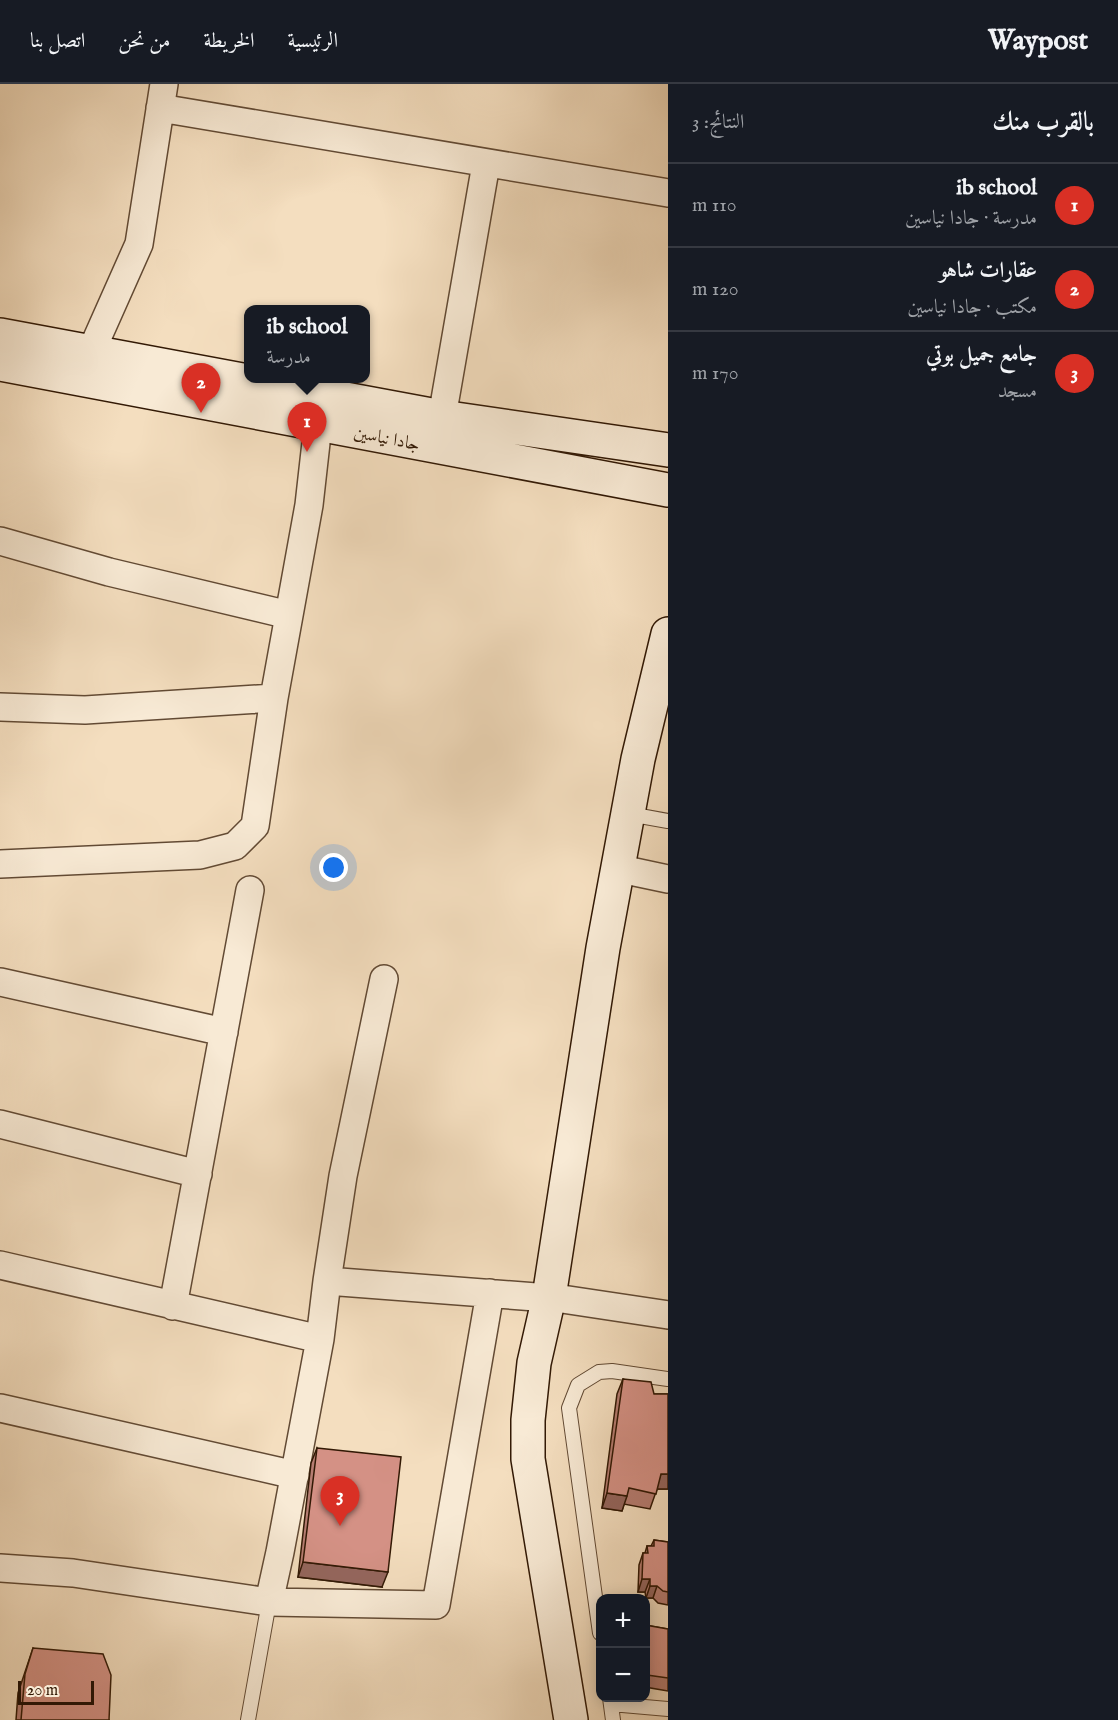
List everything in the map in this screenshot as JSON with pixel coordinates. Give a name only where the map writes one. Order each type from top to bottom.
[{"type":"street","points":[[91,352],[140,244],[162,96],[486,164],[668,193]]},
{"type":"street","points":[[442,417],[486,164]]},
{"type":"street","name":"جادا نیاسین","points":[[0,335],[91,352],[398,424],[662,496]]},
{"type":"street","name":"جادا نیاسین","points":[[0,364],[318,425],[398,424],[442,417],[668,450]]},
{"type":"street","points":[[0,864],[200,855],[235,846],[255,825],[274,698],[309,504],[318,425]]},
{"type":"street","points":[[0,541],[109,572],[290,615]]},
{"type":"street","points":[[603,1707],[544,1446],[544,1407],[556,1298],[605,937],[638,759],[668,634]]},
{"type":"street","points":[[0,707],[86,710],[274,698]]},
{"type":"street","points":[[571,1720],[528,1459],[528,1420],[534,1363],[556,1298],[630,871],[654,818],[668,706]]},
{"type":"street","points":[[630,871],[668,879]]},
{"type":"street","points":[[173,1305],[250,890]]},
{"type":"street","points":[[269,1602],[320,1339],[343,1176],[384,979]]},
{"type":"street","points":[[0,982],[224,1032]]},
{"type":"street","points":[[0,1125],[198,1174]]},
{"type":"street","points":[[0,1265],[320,1339]]},
{"type":"street","points":[[327,1281],[556,1298],[668,1314]]},
{"type":"street","points":[[0,1568],[73,1573],[269,1602],[436,1605],[490,1293]]},
{"type":"street","points":[[0,1408],[295,1475]]},
{"type":"lane","points":[[596,1605],[568,1408],[578,1385],[599,1372],[612,1371],[668,1378]]},
{"type":"lane","points":[[248,1720],[269,1602]]},
{"type":"lane","points":[[603,1707],[668,1709]]},
{"type":"lane","points":[[603,1707],[613,1720]]},
{"type":"building","points":[[623,1379],[651,1382],[654,1394],[668,1394],[668,1474],[661,1474],[656,1494],[629,1488],[627,1496],[607,1493]]},
{"type":"building","points":[[317,1448],[401,1457],[388,1572],[303,1562]]},
{"type":"building","points":[[654,1540],[668,1542],[668,1592],[657,1586],[650,1586],[650,1579],[642,1579],[643,1553],[648,1553],[647,1546],[654,1546]]},
{"type":"building","points":[[650,1626],[668,1629],[668,1678],[650,1675]]},
{"type":"building","points":[[33,1648],[103,1654],[111,1675],[109,1720],[21,1720],[25,1674]]},
{"type":"place","name":"عقارات شاهو","points":[[201,413]]},
{"type":"place","name":"ib school","points":[[307,452]]},
{"type":"place","name":"جامع جميل بوتي","points":[[340,1526]]}]
